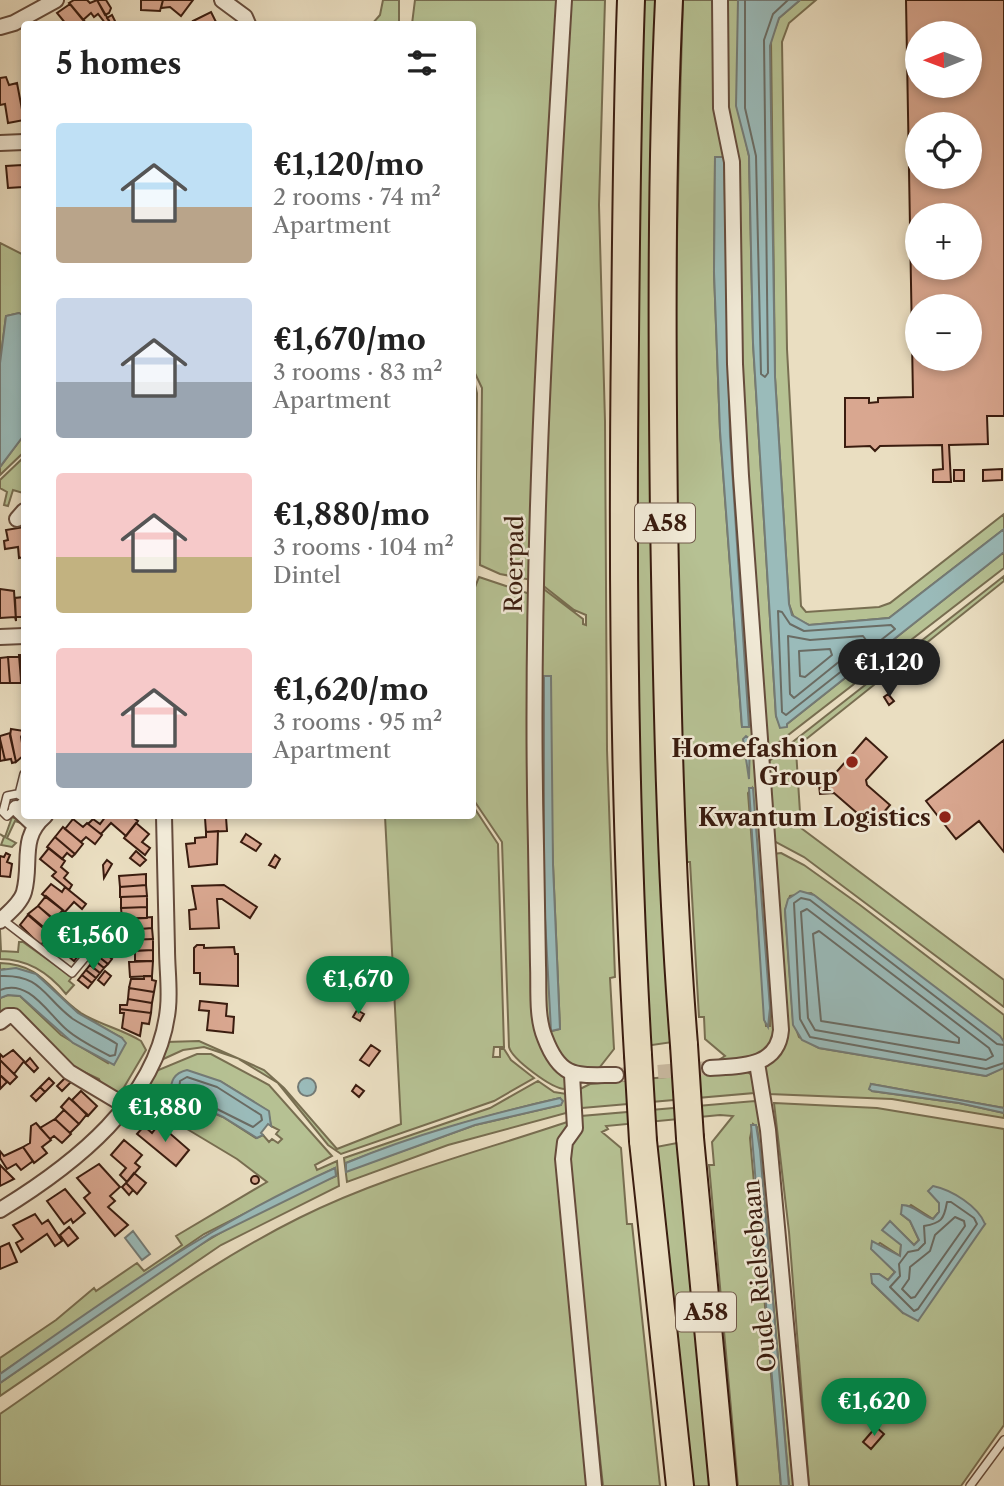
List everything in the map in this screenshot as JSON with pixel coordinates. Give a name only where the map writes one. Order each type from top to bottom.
[{"type":"highway","name":"A58","points":[[631,0],[626,187],[624,691],[627,881],[643,1140],[680,1486]]},
{"type":"highway","name":"A58","points":[[669,0],[663,367],[667,691],[678,963],[690,1138],[723,1486]]},
{"type":"street","points":[[0,27],[14,23],[55,0]]},
{"type":"street","points":[[222,0],[247,21]]},
{"type":"street","name":"Roerpad","points":[[564,0],[540,477],[535,794],[539,998],[543,1035],[559,1066],[572,1075]]},
{"type":"street","points":[[710,1068],[766,1060],[776,1049],[781,1030],[741,476],[732,162],[721,108],[720,0]]},
{"type":"street","points":[[0,143],[21,142]]},
{"type":"street","points":[[0,637],[21,636]]},
{"type":"street","points":[[0,1210],[49,1178],[106,1128],[126,1106],[151,1064],[168,1008],[164,819]]},
{"type":"street","points":[[1,920],[24,893],[27,842],[39,820]]},
{"type":"street","points":[[0,1022],[8,1016],[15,1016],[69,1072],[126,1106]]},
{"type":"street","name":"Oude Rielsebaan","points":[[757,1063],[768,1130],[801,1486]]},
{"type":"street","points":[[594,1486],[563,1159],[565,1142],[575,1128],[572,1075],[616,1075]]},
{"type":"lane","points":[[1,920],[72,973],[97,943]]},
{"type":"lane","points":[[970,1486],[1004,1440]]},
{"type":"green space","points":[[383,0],[399,0],[399,21],[375,21],[380,15]]},
{"type":"green space","points":[[415,0],[561,0],[532,580],[500,574],[480,565],[482,388],[476,375],[476,21],[412,21]]},
{"type":"green space","points":[[569,0],[605,0],[599,205],[605,421],[607,750],[615,977],[610,978],[614,1049],[600,1067],[605,1070],[595,1075],[563,1062],[548,1035],[542,977],[541,587],[583,619],[583,624],[586,625],[586,615],[574,610],[541,584],[544,447]],"holes":[[[545,676],[560,1029],[552,1031],[544,899]]]},
{"type":"green space","points":[[644,0],[660,0],[673,1042],[652,1045],[649,1044],[644,914],[637,653],[637,261]]},
{"type":"green space","points":[[683,0],[716,0],[777,1032],[761,1058],[717,1061],[725,1056],[705,1039],[704,1017],[699,1017],[682,754],[675,431]],"holes":[[[715,158],[724,158],[730,437],[749,727],[742,727],[720,431],[714,272]],[[752,788],[770,1008],[770,1026],[766,1026],[748,793]]]},
{"type":"green space","points":[[723,0],[738,0],[738,106],[749,156],[753,343],[776,716],[779,723],[787,724],[1004,552],[1004,568],[770,749],[764,746],[727,125]]},
{"type":"green space","points":[[800,0],[816,0],[789,23],[782,42],[787,349],[801,606],[806,612],[879,607],[890,603],[1004,514],[1004,529],[889,618],[809,625],[794,618],[789,604],[775,377],[771,40],[779,18]]},
{"type":"green space","points":[[0,243],[21,254],[21,314],[6,316],[0,363]]},
{"type":"green space","points":[[476,389],[477,393],[476,478]]},
{"type":"green space","points":[[21,439],[21,455],[0,475],[0,467]]},
{"type":"green space","points":[[21,460],[21,492],[13,490],[8,506],[4,505],[7,492],[0,488],[0,480]]},
{"type":"green space","points":[[1004,576],[1004,581],[795,748],[790,744]]},
{"type":"green space","points":[[479,577],[530,594],[539,1039],[546,1057],[566,1078],[565,1089],[551,1084],[533,1072],[517,1059],[509,1047],[502,842],[476,803],[476,585]]},
{"type":"green space","points":[[784,749],[796,750],[801,828],[1004,980],[1004,1007],[804,857],[770,839],[768,762]]},
{"type":"green space","points":[[476,811],[498,844],[504,1047],[494,1047],[493,1057],[500,1057],[500,1049],[504,1049],[511,1060],[534,1078],[494,1101],[341,1154],[328,1145],[278,1083],[237,1058],[204,1047],[183,1050],[159,1061],[166,1042],[199,1041],[264,1070],[284,1088],[337,1149],[401,1124],[385,819],[476,819]]},
{"type":"green space","points":[[12,817],[24,824],[15,821],[7,838],[16,843],[12,847],[1,845],[4,837],[0,834],[5,837]]},
{"type":"green space","points":[[781,853],[804,865],[860,905],[1004,1015],[1004,1042],[811,893],[790,896],[785,910],[793,1020],[799,1037],[819,1048],[986,1076],[1004,1067],[1004,1108],[871,1084],[872,1091],[959,1103],[1004,1113],[1004,1118],[892,1099],[769,1094],[764,1067],[777,1054],[773,854]]},
{"type":"green space","points":[[0,930],[1,951],[18,952],[19,942],[23,942],[72,977],[69,981],[74,985],[66,994],[37,969],[20,962],[0,959]]},
{"type":"green space","points":[[0,963],[26,968],[81,1013],[141,1041],[146,1050],[120,1094],[102,1087],[99,1079],[71,1066],[17,1012],[0,1016],[0,998],[8,995],[20,996],[61,1035],[108,1063],[122,1038],[19,977],[4,969],[0,970]]},
{"type":"green space","points":[[197,1054],[211,1054],[269,1085],[332,1156],[315,1165],[317,1170],[337,1161],[339,1186],[221,1245],[0,1396],[0,1383],[162,1269],[246,1218],[336,1176],[335,1168],[204,1234],[0,1374],[0,1358],[56,1320],[94,1288],[96,1291],[137,1263],[144,1271],[182,1245],[176,1236],[267,1182],[237,1159],[137,1099],[156,1071]],"holes":[[[220,1081],[268,1111],[271,1126],[279,1130],[276,1134],[282,1139],[278,1143],[272,1139],[269,1142],[263,1135],[256,1138],[223,1117],[171,1094]]]},
{"type":"green space","points":[[744,1070],[752,1075],[754,1093],[582,1108],[578,1106],[580,1089],[590,1084]]},
{"type":"green space","points":[[538,1081],[554,1092],[567,1094],[566,1113],[448,1145],[347,1182],[344,1158],[490,1108]],"holes":[[[560,1098],[561,1105],[475,1125],[347,1171],[346,1163],[452,1126]]]},
{"type":"green space","points":[[755,1101],[759,1104],[797,1486],[789,1486],[760,1150],[757,1127],[753,1124],[750,1138],[781,1486],[738,1486],[709,1165],[714,1165],[712,1142],[733,1116],[720,1115],[606,1126],[608,1129],[602,1132],[621,1148],[627,1224],[632,1224],[660,1486],[603,1486],[588,1348],[602,1486],[598,1486],[566,1161],[581,1116]]},
{"type":"green space","points":[[774,1103],[877,1108],[1004,1129],[1004,1425],[961,1486],[809,1486],[789,1232]],"holes":[[[939,1203],[985,1224],[903,1313],[872,1283],[872,1274],[879,1274],[888,1280],[895,1272],[872,1249],[880,1243],[900,1256],[901,1245],[890,1222],[914,1245],[919,1240],[910,1221],[901,1214],[911,1205],[933,1219],[939,1212]]]},
{"type":"green space","points":[[570,1121],[570,1130],[561,1143],[589,1486],[0,1486],[0,1414],[221,1261],[299,1218],[365,1189]]},
{"type":"green space","points":[[677,1143],[681,1145],[712,1486],[693,1486],[656,1147]]},
{"type":"water","points":[[738,0],[800,0],[779,18],[770,46],[775,377],[789,604],[792,615],[809,625],[889,618],[1004,529],[1004,552],[787,724],[787,727],[780,728],[776,716],[753,343],[749,156],[736,106]]},
{"type":"water","points":[[715,157],[724,157],[730,437],[749,727],[742,727],[720,431],[714,272]]},
{"type":"water","points":[[21,314],[21,439],[0,467],[0,363],[6,316]]},
{"type":"water","points":[[544,676],[551,676],[553,865],[560,1029],[551,1031],[544,899]]},
{"type":"water","points":[[746,736],[750,739],[749,779],[743,739]]},
{"type":"water","points":[[749,788],[753,788],[770,1008],[768,1027],[764,1020]]},
{"type":"water","points":[[800,891],[814,895],[1000,1036],[1004,1042],[1004,1068],[986,1076],[819,1048],[802,1040],[793,1025],[785,910],[788,899]]},
{"type":"water","points":[[16,968],[36,974],[78,1013],[122,1038],[126,1043],[114,1065],[73,1043],[20,996],[8,995],[0,998],[0,970]]},
{"type":"water","points":[[187,1070],[220,1081],[269,1111],[271,1126],[268,1124],[261,1133],[263,1135],[257,1138],[223,1117],[171,1094],[174,1078]]},
{"type":"water","points":[[303,1078],[311,1078],[316,1087],[314,1094],[303,1096],[298,1091],[298,1083]]},
{"type":"water","points":[[871,1084],[1004,1108],[1004,1113],[959,1103],[872,1091],[869,1089]]},
{"type":"water","points":[[560,1098],[563,1101],[561,1105],[475,1125],[346,1172],[346,1163],[425,1134]]},
{"type":"water","points":[[751,1125],[756,1125],[760,1150],[789,1486],[781,1486]]},
{"type":"water","points":[[335,1168],[336,1176],[212,1237],[0,1383],[0,1374],[163,1262],[246,1212]]},
{"type":"water","points":[[933,1186],[964,1200],[977,1211],[985,1224],[918,1321],[903,1313],[872,1283],[871,1274],[879,1274],[888,1280],[895,1272],[871,1249],[872,1241],[900,1256],[901,1245],[882,1230],[890,1221],[914,1245],[919,1240],[910,1221],[901,1214],[902,1205],[933,1219],[939,1212],[939,1203],[928,1191]]},
{"type":"water","points":[[133,1231],[150,1254],[142,1260],[125,1238]]},
{"type":"building","points":[[74,0],[87,0],[90,3],[97,0],[109,21],[104,21],[98,14],[94,17],[91,13],[83,20],[69,3]]},
{"type":"building","points":[[97,0],[106,0],[111,8],[109,13],[105,15]]},
{"type":"building","points":[[141,0],[163,0],[160,11],[141,10]]},
{"type":"building","points":[[163,0],[193,0],[181,16],[170,7],[161,8]]},
{"type":"building","points":[[906,0],[1004,0],[1004,416],[987,416],[988,444],[949,445],[951,482],[933,482],[933,470],[943,469],[942,445],[880,446],[875,451],[870,446],[845,447],[845,398],[869,398],[869,403],[878,402],[878,398],[913,397],[913,371],[982,371],[982,294],[911,294],[911,280],[982,280],[982,203],[910,203],[909,189],[982,189],[982,112],[908,112],[908,98],[982,98],[982,21],[906,21]]},
{"type":"building","points":[[70,4],[84,21],[64,21],[57,13]]},
{"type":"building","points":[[211,12],[216,21],[193,21]]},
{"type":"building","points":[[6,77],[9,85],[17,83],[21,121],[8,123],[5,104],[0,105],[0,78]]},
{"type":"building","points":[[21,165],[21,187],[8,188],[6,166]]},
{"type":"building","points":[[1002,469],[1002,480],[983,481],[983,470]]},
{"type":"building","points":[[954,470],[964,470],[964,481],[954,481]]},
{"type":"building","points":[[21,528],[21,558],[18,547],[5,549],[4,541],[8,540],[6,530]]},
{"type":"building","points":[[0,589],[14,591],[16,621],[15,617],[0,618]]},
{"type":"building","points":[[21,597],[21,617],[16,617],[16,621],[15,598]]},
{"type":"building","points":[[8,657],[20,657],[21,683],[10,683]]},
{"type":"building","points":[[8,657],[10,683],[0,683],[0,658]]},
{"type":"building","points":[[888,694],[894,701],[889,705],[884,697]]},
{"type":"building","points":[[11,729],[21,731],[21,758],[16,762]]},
{"type":"building","points":[[10,733],[16,762],[12,763],[11,759],[5,760],[0,739],[0,736]]},
{"type":"building","points":[[866,738],[887,757],[866,780],[867,785],[890,805],[872,826],[834,793],[820,794],[818,777],[823,773],[833,776]]},
{"type":"building","points":[[0,739],[5,760],[0,761]]},
{"type":"building","points":[[1004,740],[1004,852],[979,821],[956,839],[926,801]]},
{"type":"building","points":[[73,819],[83,827],[87,823],[102,835],[95,844],[86,837],[81,842],[65,829]]},
{"type":"building","points":[[93,819],[100,824],[104,819],[138,821],[126,836],[111,823],[101,834],[88,824]]},
{"type":"building","points":[[205,819],[226,819],[227,831],[206,832]]},
{"type":"building","points":[[136,823],[149,834],[142,842],[150,848],[145,855],[124,838]]},
{"type":"building","points":[[63,827],[83,844],[75,854],[55,837]]},
{"type":"building","points":[[218,831],[217,864],[189,867],[186,844],[195,843],[195,838],[206,837],[206,832]]},
{"type":"building","points":[[246,834],[261,844],[256,851],[241,842]]},
{"type":"building","points":[[55,837],[75,854],[72,857],[67,853],[62,859],[47,847]]},
{"type":"building","points":[[49,848],[65,861],[61,867],[68,873],[64,878],[72,885],[69,890],[52,876],[56,872],[40,859]]},
{"type":"building","points":[[136,851],[146,860],[140,866],[130,858]]},
{"type":"building","points":[[6,853],[10,855],[7,862],[12,864],[10,877],[0,876],[0,856],[4,857]]},
{"type":"building","points":[[275,855],[280,859],[275,868],[269,865]]},
{"type":"building","points":[[107,860],[112,864],[104,878],[103,865]]},
{"type":"building","points":[[146,874],[146,885],[120,887],[119,876]]},
{"type":"building","points":[[51,884],[62,892],[65,887],[86,904],[82,909],[74,902],[65,912],[42,894]]},
{"type":"building","points":[[146,885],[147,896],[120,897],[120,887]]},
{"type":"building","points":[[224,885],[257,907],[250,918],[222,899],[217,899],[219,928],[190,929],[189,910],[196,909],[192,886]]},
{"type":"building","points":[[46,896],[63,910],[54,920],[38,906]]},
{"type":"building","points":[[147,896],[147,907],[121,908],[121,897]]},
{"type":"building","points":[[38,906],[62,926],[54,936],[28,914]]},
{"type":"building","points":[[147,907],[147,918],[122,919],[121,908]]},
{"type":"building","points":[[28,915],[49,933],[48,939],[40,945],[20,925]]},
{"type":"building","points":[[152,917],[152,928],[128,930],[127,919]]},
{"type":"building","points":[[96,923],[101,927],[93,936],[88,932]]},
{"type":"building","points":[[101,927],[106,931],[98,941],[93,936]]},
{"type":"building","points":[[152,928],[153,939],[128,940],[128,930]]},
{"type":"building","points":[[82,931],[86,935],[81,941],[86,946],[83,951],[73,943]]},
{"type":"building","points":[[106,931],[111,935],[103,944],[98,941]]},
{"type":"building","points":[[153,939],[153,950],[128,951],[128,940]]},
{"type":"building","points":[[70,940],[83,951],[78,956],[66,945]]},
{"type":"building","points":[[66,945],[78,956],[74,961],[61,950]]},
{"type":"building","points":[[204,945],[204,948],[234,947],[235,954],[238,954],[238,986],[200,984],[200,973],[194,973],[194,948]]},
{"type":"building","points":[[153,950],[153,961],[135,961],[135,951]]},
{"type":"building","points":[[102,951],[112,959],[108,964],[98,956]]},
{"type":"building","points":[[98,956],[108,964],[104,968],[94,960]]},
{"type":"building","points":[[94,960],[104,968],[100,973],[90,965]]},
{"type":"building","points":[[153,961],[152,976],[130,977],[129,962]]},
{"type":"building","points":[[90,965],[100,973],[96,978],[86,970]]},
{"type":"building","points":[[86,970],[96,978],[92,983],[82,975]]},
{"type":"building","points":[[105,971],[111,976],[104,985],[98,980]]},
{"type":"building","points":[[82,975],[92,983],[88,988],[78,980]]},
{"type":"building","points":[[144,976],[152,976],[152,980],[156,981],[154,992],[129,988],[131,979],[144,979]]},
{"type":"building","points":[[324,976],[330,981],[320,992],[314,986]]},
{"type":"building","points":[[129,988],[154,992],[152,1003],[128,999]]},
{"type":"building","points":[[128,999],[152,1003],[151,1013],[120,1009],[120,1005],[127,1005]]},
{"type":"building","points":[[200,1001],[227,1004],[226,1016],[234,1017],[233,1033],[207,1030],[209,1011],[199,1010]]},
{"type":"building","points":[[120,1009],[151,1013],[149,1024],[142,1023],[140,1036],[122,1028],[124,1013],[120,1013]]},
{"type":"building","points":[[357,1010],[364,1014],[360,1021],[353,1017]]},
{"type":"building","points":[[371,1045],[380,1051],[369,1066],[360,1060]]},
{"type":"building","points":[[13,1050],[24,1061],[14,1074],[0,1060],[0,1054],[3,1057]]},
{"type":"building","points":[[30,1058],[38,1068],[34,1072],[25,1063]]},
{"type":"building","points":[[0,1060],[17,1077],[10,1084],[0,1075]]},
{"type":"building","points":[[0,1075],[7,1082],[0,1089]]},
{"type":"building","points":[[66,1077],[71,1082],[62,1091],[57,1086]]},
{"type":"building","points":[[49,1078],[54,1083],[45,1092],[40,1087]]},
{"type":"building","points":[[356,1085],[364,1091],[359,1097],[352,1091]]},
{"type":"building","points":[[40,1087],[45,1092],[36,1101],[31,1096]]},
{"type":"building","points":[[81,1091],[97,1106],[88,1116],[72,1100]]},
{"type":"building","points":[[69,1098],[87,1114],[79,1124],[61,1107]]},
{"type":"building","points":[[64,1110],[79,1124],[70,1133],[55,1119]]},
{"type":"building","points":[[55,1119],[71,1134],[62,1143],[54,1136],[50,1139],[40,1128]]},
{"type":"building","points":[[36,1123],[51,1140],[42,1147],[47,1153],[34,1163],[23,1147],[30,1143],[31,1126]]},
{"type":"building","points":[[159,1124],[189,1150],[176,1166],[137,1134],[144,1126],[152,1133]]},
{"type":"building","points":[[124,1140],[142,1155],[135,1163],[140,1167],[127,1182],[120,1175],[126,1168],[111,1155]]},
{"type":"building","points":[[23,1147],[33,1161],[21,1170],[16,1164],[7,1169],[0,1158],[0,1151],[4,1156]]},
{"type":"building","points":[[99,1164],[120,1187],[110,1196],[115,1201],[108,1207],[128,1225],[115,1236],[84,1198],[90,1193],[77,1178]]},
{"type":"building","points":[[0,1165],[14,1179],[0,1186]]},
{"type":"building","points":[[134,1173],[146,1183],[137,1194],[126,1183]]},
{"type":"building","points":[[255,1176],[259,1180],[255,1184],[251,1180]]},
{"type":"building","points":[[126,1183],[133,1190],[129,1195],[122,1187]]},
{"type":"building","points":[[65,1189],[85,1213],[73,1223],[71,1219],[64,1224],[47,1201]]},
{"type":"building","points":[[35,1214],[42,1224],[48,1220],[62,1241],[55,1246],[47,1234],[21,1252],[16,1243],[23,1239],[13,1225]]},
{"type":"building","points":[[69,1227],[78,1238],[68,1246],[60,1235]]},
{"type":"building","points":[[9,1243],[17,1262],[0,1269],[0,1247]]},
{"type":"building","points":[[876,1427],[884,1434],[871,1449],[863,1442]]},
{"type":"tunnel","points":[[616,1075],[710,1068]]},
{"type":"place","name":"Homefashion Group","points":[[852,762]]},
{"type":"place","name":"Kwantum Logistics","points":[[945,817]]}]
